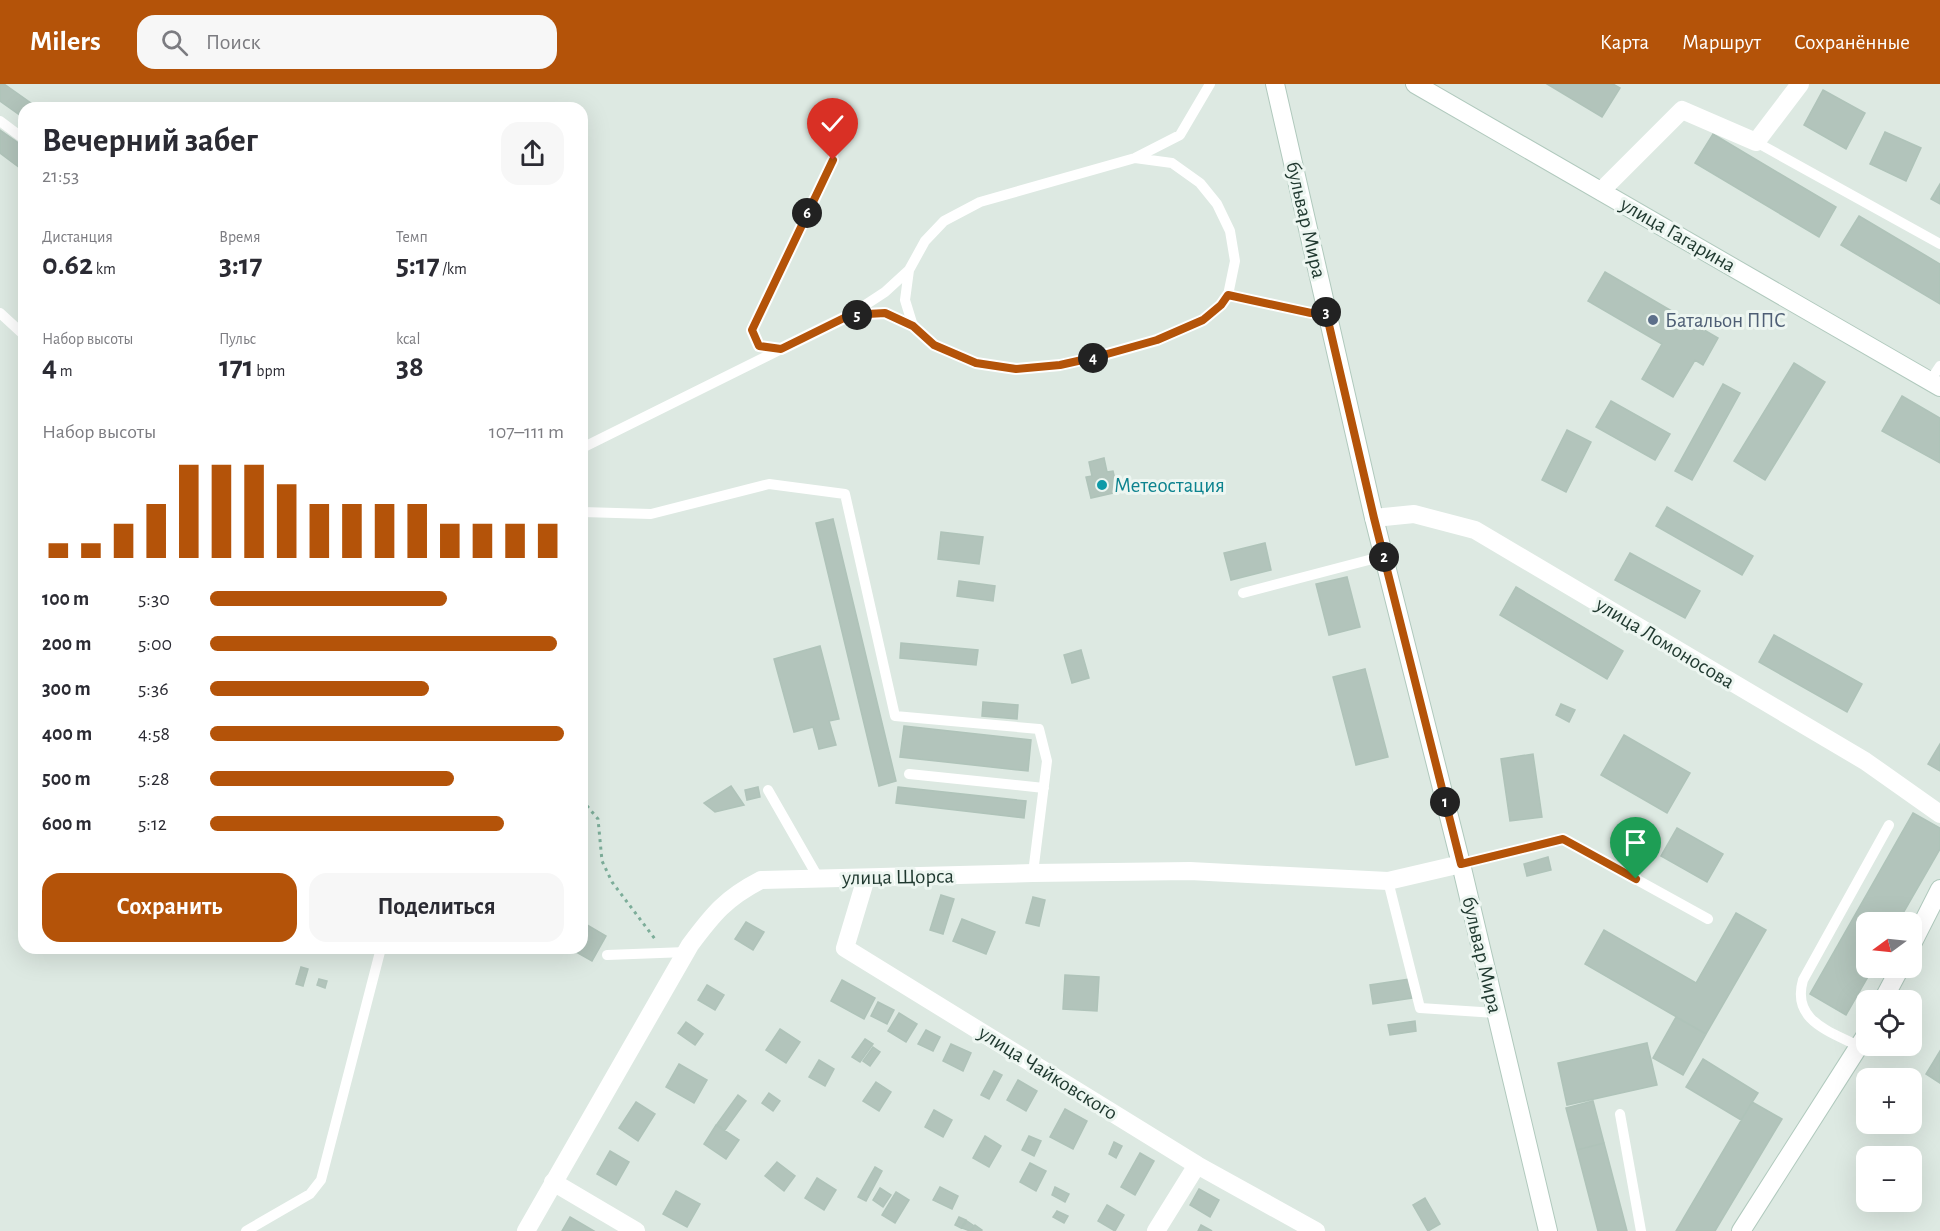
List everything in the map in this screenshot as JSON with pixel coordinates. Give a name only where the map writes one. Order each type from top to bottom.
[{"type":"street","name":"бульвар Мира","points":[[1275,84],[1374,518],[1461,864],[1548,1231]]},
{"type":"street","name":"улица Гагарина","points":[[1415,84],[1937,378]]},
{"type":"street","points":[[1601,190],[1682,110],[1756,142],[1800,84]]},
{"type":"street","name":"улица Ломоносова","points":[[1374,518],[1414,514],[1476,530],[1864,761],[1909,790],[1940,814]]},
{"type":"street","name":"улица Щорса","points":[[526,1231],[686,952],[714,913],[738,892],[761,880],[1190,871],[1388,881],[1461,864]]},
{"type":"street","name":"улица Чайковского","points":[[866,878],[845,948],[1197,1165],[1316,1231]]},
{"type":"street","points":[[1922,925],[1940,890]]},
{"type":"street","points":[[1741,1231],[1856,1052]]},
{"type":"street","points":[[1156,1231],[1197,1165]]},
{"type":"street","points":[[553,1182],[636,1231]]},
{"type":"lane","points":[[588,445],[850,315],[885,292],[909,270],[925,241],[944,220],[980,202],[1135,158],[1180,135],[1210,84]]},
{"type":"lane","points":[[0,121],[18,134]]},
{"type":"lane","points":[[781,349],[759,346],[752,330],[833,160],[834,134]]},
{"type":"lane","points":[[1756,142],[1940,244]]},
{"type":"lane","points":[[850,315],[885,313],[913,326],[934,345],[976,363],[1016,369],[1060,365],[1100,356],[1157,340],[1203,320],[1221,305],[1228,295],[1235,261],[1230,231],[1217,204],[1200,183],[1172,163],[1135,158]]},
{"type":"lane","points":[[909,270],[905,300],[913,326]]},
{"type":"lane","points":[[1228,295],[1311,313],[1326,312]]},
{"type":"lane","points":[[0,313],[18,330]]},
{"type":"lane","points":[[588,512],[651,514],[769,484],[845,494],[895,716],[1039,729],[1047,761],[1034,873]]},
{"type":"lane","points":[[1243,593],[1384,555]]},
{"type":"lane","points":[[909,774],[1044,788]]},
{"type":"lane","points":[[768,790],[819,879]]},
{"type":"lane","points":[[1856,1038],[1810,1020],[1801,1006],[1799,992],[1803,980],[1889,825]]},
{"type":"lane","points":[[1461,864],[1563,839],[1708,919]]},
{"type":"lane","points":[[1388,881],[1420,1008],[1496,1013]]},
{"type":"lane","points":[[607,955],[686,952]]},
{"type":"lane","points":[[246,1231],[310,1194],[321,1180],[379,954]]},
{"type":"lane","points":[[1620,1114],[1641,1231]]},
{"type":"path","points":[[588,807],[598,819],[602,861],[612,882],[665,952]]},
{"type":"building","points":[[0,84],[4,84],[30,102],[18,102],[18,114],[0,101]]},
{"type":"building","points":[[1547,84],[1613,84],[1620,88],[1602,117]]},
{"type":"building","points":[[1823,90],[1865,113],[1846,149],[1804,125]]},
{"type":"building","points":[[0,130],[18,143],[18,166],[0,153]]},
{"type":"building","points":[[1885,132],[1921,148],[1906,181],[1870,164]]},
{"type":"building","points":[[1713,134],[1836,207],[1819,237],[1695,163]]},
{"type":"building","points":[[1940,184],[1940,204],[1931,199]]},
{"type":"building","points":[[1859,216],[1940,264],[1940,304],[1841,245]]},
{"type":"building","name":"Батальон ППС","points":[[1605,272],[1718,338],[1703,365],[1695,360],[1673,397],[1642,379],[1662,344],[1588,301]]},
{"type":"building","points":[[1794,363],[1825,382],[1765,480],[1734,461]]},
{"type":"building","points":[[1723,384],[1740,393],[1692,480],[1675,471]]},
{"type":"building","points":[[1902,396],[1940,418],[1940,463],[1882,431]]},
{"type":"building","points":[[1611,401],[1670,434],[1655,460],[1596,427]]},
{"type":"building","points":[[1567,430],[1591,442],[1566,492],[1542,480]]},
{"type":"building","name":"Метеостация","points":[[1104,458],[1107,472],[1113,471],[1118,492],[1091,498],[1086,477],[1092,476],[1089,462]]},
{"type":"building","points":[[1667,507],[1753,556],[1742,575],[1656,526]]},
{"type":"building","points":[[833,519],[896,781],[879,786],[816,523]]},
{"type":"building","points":[[941,532],[983,537],[979,564],[938,559]]},
{"type":"building","points":[[1265,543],[1271,570],[1231,580],[1224,553]]},
{"type":"building","points":[[1630,553],[1700,591],[1685,618],[1615,580]]},
{"type":"building","points":[[1347,577],[1360,627],[1329,635],[1316,584]]},
{"type":"building","points":[[959,581],[995,586],[993,601],[957,596]]},
{"type":"building","points":[[1516,587],[1623,651],[1607,679],[1500,615]]},
{"type":"building","points":[[1774,635],[1862,684],[1847,712],[1759,662]]},
{"type":"building","points":[[901,643],[978,650],[976,665],[900,658]]},
{"type":"building","points":[[820,646],[839,719],[829,721],[836,745],[819,749],[813,727],[794,732],[774,659]]},
{"type":"building","points":[[1081,650],[1089,678],[1072,683],[1064,655]]},
{"type":"building","points":[[1365,669],[1388,757],[1356,765],[1333,677]]},
{"type":"building","points":[[983,702],[1018,705],[1017,719],[982,716]]},
{"type":"building","points":[[1561,704],[1575,710],[1569,722],[1556,715]]},
{"type":"building","points":[[904,726],[1031,740],[1028,771],[900,757]]},
{"type":"building","points":[[1624,735],[1690,773],[1667,813],[1601,775]]},
{"type":"building","points":[[1940,744],[1940,771],[1928,764]]},
{"type":"building","points":[[1533,754],[1542,817],[1510,821],[1501,759]]},
{"type":"building","points":[[731,786],[744,805],[715,812],[704,803]]},
{"type":"building","points":[[758,787],[760,797],[747,800],[745,790]]},
{"type":"building","points":[[898,787],[1026,801],[1024,818],[896,803]]},
{"type":"building","points":[[1913,813],[1940,828],[1940,849],[1904,912],[1857,912]]},
{"type":"building","points":[[1677,828],[1723,854],[1707,882],[1661,856]]},
{"type":"building","points":[[1548,857],[1551,870],[1527,876],[1524,864]]},
{"type":"building","points":[[941,895],[954,899],[943,934],[930,930]]},
{"type":"building","points":[[1033,897],[1045,900],[1039,926],[1026,923]]},
{"type":"building","points":[[1736,913],[1766,930],[1706,1034],[1585,964],[1604,930],[1696,983]]},
{"type":"building","points":[[1856,913],[1856,978],[1867,978],[1860,990],[1856,990],[1856,998],[1846,1015],[1810,994]]},
{"type":"building","points":[[962,919],[995,932],[986,954],[953,941]]},
{"type":"building","points":[[746,922],[764,932],[753,950],[735,939]]},
{"type":"building","points":[[588,926],[606,936],[592,961],[580,954],[588,954]]},
{"type":"building","points":[[301,967],[308,969],[303,986],[296,984]]},
{"type":"building","points":[[1065,975],[1099,977],[1097,1011],[1063,1009]]},
{"type":"building","points":[[319,979],[327,981],[325,988],[317,985]]},
{"type":"building","points":[[1409,979],[1412,998],[1373,1004],[1370,985]]},
{"type":"building","points":[[842,980],[875,998],[864,1019],[831,1001]]},
{"type":"building","points":[[707,985],[724,995],[715,1010],[698,1000]]},
{"type":"building","points":[[878,1002],[894,1010],[887,1024],[871,1016]]},
{"type":"building","points":[[899,1013],[917,1024],[906,1042],[888,1031]]},
{"type":"building","points":[[1676,1017],[1706,1034],[1683,1075],[1653,1058]]},
{"type":"building","points":[[1415,1021],[1416,1031],[1390,1035],[1388,1025]]},
{"type":"building","points":[[686,1022],[703,1034],[695,1045],[678,1033]]},
{"type":"building","points":[[780,1029],[800,1042],[786,1063],[766,1050]]},
{"type":"building","points":[[926,1030],[940,1037],[933,1051],[918,1044]]},
{"type":"building","points":[[865,1039],[873,1044],[860,1062],[852,1057]]},
{"type":"building","points":[[1647,1043],[1657,1085],[1567,1105],[1558,1063]]},
{"type":"building","points":[[951,1044],[971,1053],[963,1071],[943,1061]]},
{"type":"building","points":[[873,1047],[880,1052],[870,1066],[863,1061]]},
{"type":"building","points":[[1940,1051],[1940,1083],[1926,1074]]},
{"type":"building","points":[[1703,1059],[1758,1093],[1741,1120],[1686,1087]]},
{"type":"building","points":[[819,1060],[834,1069],[825,1086],[809,1077]]},
{"type":"building","points":[[679,1064],[707,1080],[694,1103],[666,1087]]},
{"type":"building","points":[[994,1071],[1002,1075],[989,1099],[981,1095]]},
{"type":"building","points":[[1018,1080],[1037,1091],[1026,1111],[1007,1100]]},
{"type":"building","points":[[876,1082],[891,1092],[879,1111],[863,1101]]},
{"type":"building","points":[[769,1093],[780,1101],[773,1111],[762,1103]]},
{"type":"building","points":[[738,1095],[746,1101],[725,1130],[717,1124]]},
{"type":"building","points":[[1593,1101],[1604,1143],[1577,1150],[1566,1108]]},
{"type":"building","points":[[636,1102],[655,1114],[638,1141],[619,1128]]},
{"type":"building","points":[[1752,1102],[1782,1119],[1715,1231],[1676,1231]]},
{"type":"building","points":[[1065,1109],[1087,1121],[1073,1149],[1050,1137]]},
{"type":"building","points":[[934,1110],[952,1120],[943,1137],[925,1127]]},
{"type":"building","points":[[716,1125],[739,1140],[726,1159],[704,1144]]},
{"type":"building","points":[[985,1136],[1001,1146],[989,1167],[973,1158]]},
{"type":"building","points":[[1029,1136],[1041,1141],[1034,1156],[1022,1150]]},
{"type":"building","points":[[1114,1142],[1122,1146],[1116,1158],[1109,1154]]},
{"type":"building","points":[[1604,1143],[1627,1231],[1598,1231],[1577,1150]]},
{"type":"building","points":[[610,1151],[629,1162],[616,1185],[597,1174]]},
{"type":"building","points":[[1140,1153],[1154,1161],[1135,1195],[1121,1187]]},
{"type":"building","points":[[777,1162],[795,1176],[784,1191],[765,1176]]},
{"type":"building","points":[[1030,1163],[1046,1171],[1036,1191],[1020,1182]]},
{"type":"building","points":[[875,1167],[882,1171],[866,1201],[858,1197]]},
{"type":"building","points":[[817,1178],[836,1190],[824,1210],[805,1198]]},
{"type":"building","points":[[940,1187],[958,1196],[952,1209],[933,1200]]},
{"type":"building","points":[[1055,1187],[1069,1194],[1065,1202],[1052,1195]]},
{"type":"building","points":[[880,1188],[891,1195],[883,1207],[873,1200]]},
{"type":"building","points":[[1199,1189],[1219,1200],[1210,1217],[1190,1205]]},
{"type":"building","points":[[676,1191],[700,1204],[687,1227],[663,1214]]},
{"type":"building","points":[[896,1192],[909,1200],[895,1223],[882,1215]]},
{"type":"building","points":[[1425,1198],[1440,1224],[1428,1231],[1413,1205]]},
{"type":"building","points":[[1107,1205],[1124,1215],[1115,1231],[1098,1221]]},
{"type":"building","points":[[1057,1211],[1068,1216],[1064,1223],[1053,1217]]},
{"type":"building","points":[[570,1217],[594,1231],[562,1231]]},
{"type":"building","points":[[959,1217],[966,1220],[961,1228],[955,1225]]},
{"type":"building","points":[[967,1221],[974,1226],[970,1231],[962,1228]]},
{"type":"building","points":[[975,1225],[982,1230],[971,1231]]},
{"type":"building","points":[[1201,1225],[1212,1231],[1198,1231]]},
{"type":"place","name":"Батальон ППС","points":[[1653,320]]},
{"type":"place","name":"Метеостация","points":[[1102,485]]},
{"type":"route","points":[[833,160],[752,330],[759,346],[781,349],[850,315],[885,313],[913,326],[934,345],[976,363],[1016,369],[1060,365],[1157,340],[1203,320],[1221,305],[1228,295],[1311,313],[1326,312],[1374,518],[1461,864],[1563,839],[1636,879]]}]
